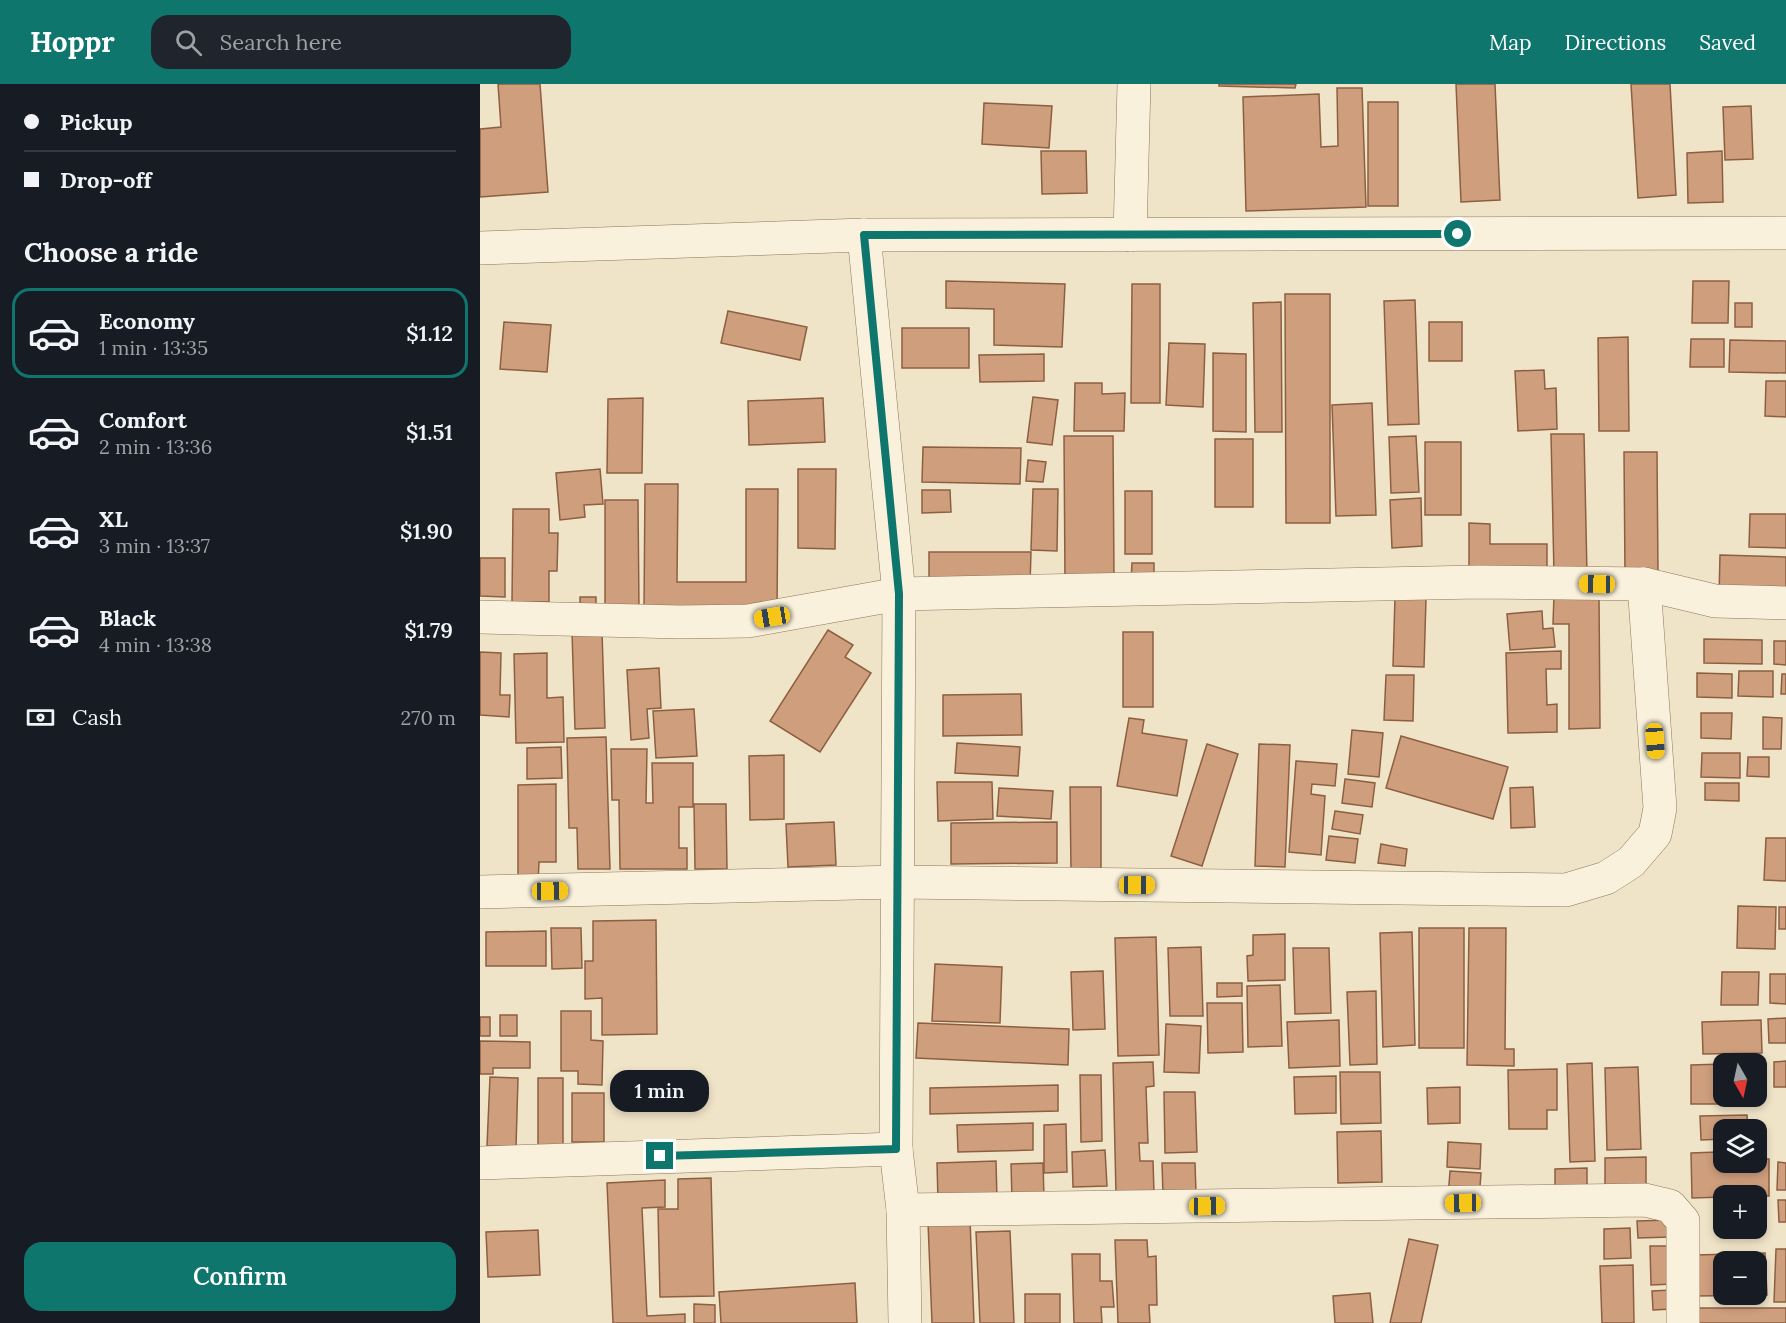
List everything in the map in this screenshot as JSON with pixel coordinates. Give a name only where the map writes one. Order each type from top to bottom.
[{"type":"street","points":[[1130,235],[1134,84]]},
{"type":"street","points":[[480,248],[864,235],[1786,233]]},
{"type":"street","points":[[864,235],[899,594],[896,1149],[903,1210],[905,1323]]},
{"type":"street","points":[[480,617],[680,622],[748,621],[899,594],[1478,582],[1644,584],[1715,601],[1786,603]]},
{"type":"street","points":[[480,892],[898,882],[1566,890],[1606,878],[1631,862],[1655,834],[1660,808],[1644,584]]},
{"type":"street","points":[[480,1163],[896,1149]]},
{"type":"street","points":[[903,1210],[1645,1200],[1670,1206],[1683,1221],[1683,1323]]},
{"type":"building","points":[[498,84],[540,84],[548,192],[480,197],[480,129],[501,127]]},
{"type":"building","points":[[1219,84],[1296,84],[1295,88],[1219,86]]},
{"type":"building","points":[[1456,84],[1495,84],[1500,200],[1461,202]]},
{"type":"building","points":[[1631,84],[1670,84],[1676,195],[1638,198]]},
{"type":"building","points":[[1337,88],[1362,88],[1366,207],[1246,211],[1243,97],[1319,94],[1321,147],[1338,146]]},
{"type":"building","points":[[1368,102],[1398,102],[1398,206],[1368,206]]},
{"type":"building","points":[[984,103],[1052,106],[1049,148],[982,144]]},
{"type":"building","points":[[1751,106],[1753,159],[1725,160],[1723,107]]},
{"type":"building","points":[[1041,151],[1086,151],[1087,193],[1042,194]]},
{"type":"building","points":[[1722,151],[1723,202],[1688,203],[1687,153]]},
{"type":"building","points":[[946,281],[1065,284],[1062,347],[994,345],[994,309],[946,308]]},
{"type":"building","points":[[1693,281],[1729,281],[1728,323],[1692,323]]},
{"type":"building","points":[[1132,284],[1160,284],[1160,403],[1131,403]]},
{"type":"building","points":[[1285,294],[1330,294],[1330,523],[1286,523]]},
{"type":"building","points":[[1415,300],[1419,424],[1388,425],[1384,301]]},
{"type":"building","points":[[1281,302],[1282,432],[1255,432],[1253,303]]},
{"type":"building","points":[[1735,303],[1752,303],[1752,327],[1735,327]]},
{"type":"building","points":[[728,311],[807,327],[800,360],[721,343]]},
{"type":"building","points":[[504,322],[551,325],[547,372],[500,369]]},
{"type":"building","points":[[1429,322],[1462,322],[1462,361],[1429,361]]},
{"type":"building","points":[[902,328],[969,328],[969,368],[902,368]]},
{"type":"building","points":[[1628,337],[1629,431],[1599,431],[1598,338]]},
{"type":"building","points":[[1691,339],[1724,339],[1724,367],[1690,367]]},
{"type":"building","points":[[1730,340],[1786,341],[1786,373],[1729,372]]},
{"type":"building","points":[[1169,343],[1205,344],[1203,407],[1166,405]]},
{"type":"building","points":[[1213,353],[1246,354],[1246,432],[1213,431]]},
{"type":"building","points":[[1044,354],[1044,381],[980,382],[979,355]]},
{"type":"building","points":[[1544,370],[1545,389],[1556,388],[1557,429],[1518,431],[1515,371]]},
{"type":"building","points":[[1766,381],[1786,381],[1786,417],[1765,416]]},
{"type":"building","points":[[1075,383],[1102,383],[1102,394],[1125,393],[1124,431],[1074,431]]},
{"type":"building","points":[[1033,397],[1058,400],[1052,445],[1027,442]]},
{"type":"building","points":[[643,398],[642,473],[607,473],[608,399]]},
{"type":"building","points":[[823,398],[825,442],[749,445],[748,401]]},
{"type":"building","points":[[1372,403],[1376,515],[1336,516],[1332,405]]},
{"type":"building","points":[[1551,434],[1584,434],[1587,574],[1554,575]]},
{"type":"building","points":[[1064,436],[1113,436],[1114,580],[1065,580]]},
{"type":"building","points":[[1416,436],[1419,492],[1391,493],[1389,437]]},
{"type":"building","points":[[1215,439],[1253,439],[1253,507],[1215,507]]},
{"type":"building","points":[[1425,442],[1461,442],[1461,515],[1425,515]]},
{"type":"building","points":[[923,447],[1021,448],[1020,484],[922,482]]},
{"type":"building","points":[[1624,452],[1657,452],[1658,574],[1625,575]]},
{"type":"building","points":[[1028,460],[1046,462],[1043,482],[1026,481]]},
{"type":"building","points":[[600,469],[603,504],[584,505],[585,517],[560,520],[556,473]]},
{"type":"building","points":[[798,469],[836,469],[835,549],[798,548]]},
{"type":"building","points":[[645,484],[678,484],[677,582],[746,582],[746,489],[778,489],[777,612],[644,611]]},
{"type":"building","points":[[1033,489],[1058,489],[1057,551],[1031,550]]},
{"type":"building","points":[[922,490],[950,490],[951,512],[922,513]]},
{"type":"building","points":[[1125,491],[1152,491],[1152,554],[1125,554]]},
{"type":"building","points":[[1421,498],[1422,546],[1392,548],[1390,500]]},
{"type":"building","points":[[605,500],[638,500],[639,609],[605,610]]},
{"type":"building","points":[[513,509],[549,509],[549,533],[558,533],[557,571],[549,571],[549,602],[512,602]]},
{"type":"building","points":[[1750,514],[1786,514],[1786,548],[1749,547]]},
{"type":"building","points":[[1469,523],[1490,524],[1490,544],[1547,544],[1547,576],[1469,575]]},
{"type":"building","points":[[929,552],[1031,552],[1030,584],[929,584]]},
{"type":"building","points":[[1720,555],[1786,557],[1786,598],[1719,597]]},
{"type":"building","points":[[480,558],[505,558],[505,597],[480,596]]},
{"type":"building","points":[[1132,563],[1154,563],[1154,580],[1131,580]]},
{"type":"building","points":[[1554,595],[1599,595],[1600,728],[1569,729],[1569,624],[1553,624]]},
{"type":"building","points":[[580,597],[596,597],[596,613],[580,614]]},
{"type":"building","points":[[1395,597],[1426,598],[1424,667],[1393,666]]},
{"type":"building","points":[[1542,611],[1543,629],[1553,628],[1555,647],[1510,650],[1507,614]]},
{"type":"building","points":[[828,630],[853,645],[845,657],[871,673],[820,752],[770,721]]},
{"type":"building","points":[[602,631],[605,728],[575,729],[572,632]]},
{"type":"building","points":[[1123,632],[1153,632],[1153,707],[1123,707]]},
{"type":"building","points":[[1704,639],[1762,640],[1762,664],[1704,663]]},
{"type":"building","points":[[1774,641],[1786,641],[1786,665],[1774,664]]},
{"type":"building","points":[[1561,651],[1561,669],[1546,669],[1547,705],[1557,704],[1557,732],[1508,733],[1506,653]]},
{"type":"building","points":[[480,652],[501,653],[500,695],[510,695],[509,717],[480,715]]},
{"type":"building","points":[[547,653],[547,698],[563,697],[564,742],[516,743],[514,654]]},
{"type":"building","points":[[659,668],[661,708],[647,709],[649,738],[631,740],[627,670]]},
{"type":"building","points":[[1739,671],[1773,671],[1773,697],[1738,696]]},
{"type":"building","points":[[1697,673],[1732,674],[1732,698],[1697,697]]},
{"type":"building","points":[[1782,674],[1786,674],[1786,694],[1781,694]]},
{"type":"building","points":[[1386,675],[1414,675],[1413,721],[1384,720]]},
{"type":"building","points":[[1021,694],[1022,735],[943,736],[943,695]]},
{"type":"building","points":[[694,709],[697,756],[656,758],[653,711]]},
{"type":"building","points":[[1701,713],[1732,713],[1731,739],[1701,738]]},
{"type":"building","points":[[1763,717],[1782,718],[1781,749],[1763,749]]},
{"type":"building","points":[[1129,718],[1144,720],[1142,733],[1187,740],[1177,796],[1117,786]]},
{"type":"building","points":[[1352,730],[1383,733],[1379,777],[1348,774]]},
{"type":"building","points":[[1401,736],[1508,767],[1493,819],[1386,788]]},
{"type":"building","points":[[606,737],[610,869],[578,869],[577,828],[569,828],[567,738]]},
{"type":"building","points":[[957,743],[1020,747],[1018,776],[955,773]]},
{"type":"building","points":[[1207,744],[1238,754],[1202,866],[1171,856]]},
{"type":"building","points":[[1259,744],[1290,745],[1285,867],[1255,866]]},
{"type":"building","points":[[561,747],[562,778],[527,779],[527,748]]},
{"type":"building","points":[[611,749],[647,749],[646,803],[653,803],[652,763],[693,763],[693,807],[679,807],[679,848],[687,848],[687,869],[620,869],[619,800],[612,800]]},
{"type":"building","points":[[1702,753],[1740,753],[1740,778],[1701,777]]},
{"type":"building","points":[[784,755],[784,819],[750,820],[749,756]]},
{"type":"building","points":[[1748,757],[1769,757],[1769,777],[1747,776]]},
{"type":"building","points":[[1296,761],[1337,764],[1335,786],[1312,784],[1311,794],[1325,796],[1321,855],[1289,852]]},
{"type":"building","points":[[1345,779],[1375,783],[1372,807],[1342,803]]},
{"type":"building","points":[[937,782],[992,782],[993,819],[938,821]]},
{"type":"building","points":[[1705,783],[1739,783],[1739,801],[1705,800]]},
{"type":"building","points":[[556,784],[556,862],[539,862],[538,884],[518,884],[518,785]]},
{"type":"building","points":[[1070,787],[1101,787],[1101,872],[1071,872]]},
{"type":"building","points":[[1533,787],[1535,827],[1511,828],[1510,788]]},
{"type":"building","points":[[999,788],[1053,791],[1051,819],[997,816]]},
{"type":"building","points":[[694,804],[726,804],[727,869],[695,869]]},
{"type":"building","points":[[1335,811],[1363,815],[1360,834],[1332,829]]},
{"type":"building","points":[[834,822],[836,865],[788,867],[786,824]]},
{"type":"building","points":[[1057,822],[1057,863],[951,864],[951,823]]},
{"type":"building","points":[[1329,836],[1358,839],[1355,863],[1326,860]]},
{"type":"building","points":[[1766,838],[1786,838],[1786,881],[1764,880]]},
{"type":"building","points":[[1381,844],[1407,849],[1405,866],[1378,863]]},
{"type":"building","points":[[1738,906],[1776,907],[1775,949],[1737,948]]},
{"type":"building","points":[[1779,907],[1786,907],[1786,929],[1779,929]]},
{"type":"building","points":[[656,920],[657,1034],[602,1035],[602,998],[585,999],[585,961],[593,961],[593,921]]},
{"type":"building","points":[[551,928],[581,928],[582,968],[552,969]]},
{"type":"building","points":[[1419,928],[1464,928],[1464,1048],[1419,1048]]},
{"type":"building","points":[[1469,928],[1506,928],[1505,1049],[1514,1049],[1514,1066],[1467,1065]]},
{"type":"building","points":[[546,931],[546,966],[486,966],[486,932]]},
{"type":"building","points":[[1412,932],[1415,1045],[1383,1047],[1380,933]]},
{"type":"building","points":[[1285,934],[1285,980],[1248,981],[1247,956],[1253,955],[1253,935]]},
{"type":"building","points":[[1156,937],[1159,1055],[1118,1056],[1115,938]]},
{"type":"building","points":[[1201,947],[1203,1016],[1170,1016],[1168,948]]},
{"type":"building","points":[[1293,948],[1329,948],[1331,1013],[1295,1014]]},
{"type":"building","points":[[935,964],[1002,967],[1000,1023],[932,1021]]},
{"type":"building","points":[[1103,971],[1105,1029],[1073,1030],[1071,972]]},
{"type":"building","points":[[1722,972],[1759,972],[1758,1005],[1721,1005]]},
{"type":"building","points":[[1770,974],[1786,974],[1786,1004],[1770,1003]]},
{"type":"building","points":[[1217,983],[1242,983],[1242,996],[1217,997]]},
{"type":"building","points":[[1280,985],[1282,1046],[1248,1047],[1247,986]]},
{"type":"building","points":[[1376,991],[1377,1064],[1350,1065],[1347,992]]},
{"type":"building","points":[[1207,1003],[1242,1003],[1243,1052],[1208,1053]]},
{"type":"building","points":[[561,1011],[591,1011],[591,1040],[603,1041],[602,1085],[578,1084],[578,1071],[561,1071]]},
{"type":"building","points":[[500,1015],[517,1015],[517,1036],[500,1036]]},
{"type":"building","points":[[480,1017],[490,1017],[490,1036],[480,1036]]},
{"type":"building","points":[[1786,1018],[1786,1043],[1769,1043],[1768,1019]]},
{"type":"building","points":[[1339,1020],[1340,1066],[1289,1068],[1287,1022]]},
{"type":"building","points":[[1761,1020],[1762,1053],[1703,1054],[1702,1022]]},
{"type":"building","points":[[918,1023],[1069,1029],[1068,1065],[916,1058]]},
{"type":"building","points":[[1166,1024],[1201,1026],[1199,1073],[1164,1072]]},
{"type":"building","points":[[480,1041],[530,1042],[530,1068],[493,1068],[493,1074],[480,1074]]},
{"type":"building","points":[[1786,1061],[1786,1087],[1774,1087],[1774,1062]]},
{"type":"building","points":[[1153,1062],[1154,1086],[1146,1087],[1148,1143],[1139,1143],[1140,1161],[1153,1161],[1154,1193],[1116,1194],[1113,1063]]},
{"type":"building","points":[[1592,1063],[1595,1161],[1570,1162],[1567,1064]]},
{"type":"building","points":[[1713,1064],[1713,1104],[1691,1104],[1691,1065]]},
{"type":"building","points":[[1638,1067],[1641,1149],[1607,1150],[1605,1068]]},
{"type":"building","points":[[1557,1069],[1557,1110],[1547,1110],[1547,1129],[1509,1129],[1508,1070]]},
{"type":"building","points":[[1340,1072],[1380,1072],[1381,1123],[1341,1124]]},
{"type":"building","points":[[1080,1075],[1101,1075],[1102,1141],[1081,1142]]},
{"type":"building","points":[[1336,1076],[1336,1113],[1295,1114],[1294,1077]]},
{"type":"building","points":[[490,1077],[518,1078],[516,1147],[487,1146]]},
{"type":"building","points":[[538,1078],[563,1078],[563,1147],[538,1147]]},
{"type":"building","points":[[1058,1085],[1058,1111],[930,1114],[930,1088]]},
{"type":"building","points":[[1460,1087],[1460,1123],[1428,1124],[1427,1088]]},
{"type":"building","points":[[1164,1092],[1195,1092],[1197,1152],[1165,1153]]},
{"type":"building","points":[[572,1093],[604,1093],[604,1142],[572,1142]]},
{"type":"building","points":[[1747,1115],[1747,1119],[1713,1119],[1713,1139],[1701,1140],[1700,1116]]},
{"type":"building","points":[[1033,1123],[1033,1150],[958,1152],[957,1125]]},
{"type":"building","points":[[1066,1124],[1067,1172],[1044,1173],[1044,1125]]},
{"type":"building","points":[[1381,1131],[1382,1182],[1338,1183],[1337,1132]]},
{"type":"building","points":[[1448,1142],[1481,1144],[1480,1169],[1447,1167]]},
{"type":"building","points":[[1105,1150],[1107,1186],[1073,1187],[1072,1152]]},
{"type":"building","points":[[1713,1152],[1713,1173],[1767,1173],[1767,1159],[1769,1159],[1769,1196],[1767,1196],[1767,1185],[1713,1185],[1713,1197],[1692,1198],[1691,1153]]},
{"type":"building","points":[[1646,1157],[1646,1196],[1605,1197],[1605,1158]]},
{"type":"building","points":[[996,1161],[997,1200],[938,1201],[937,1163]]},
{"type":"building","points":[[1778,1162],[1786,1163],[1786,1190],[1777,1190]]},
{"type":"building","points":[[1043,1163],[1044,1198],[1012,1199],[1011,1164]]},
{"type":"building","points":[[1162,1163],[1195,1163],[1196,1194],[1163,1195]]},
{"type":"building","points":[[1587,1168],[1587,1187],[1555,1188],[1555,1169]]},
{"type":"building","points":[[1450,1171],[1481,1173],[1479,1200],[1448,1198]]},
{"type":"building","points":[[711,1178],[714,1296],[660,1297],[658,1209],[678,1209],[678,1179]]},
{"type":"building","points":[[665,1180],[665,1207],[642,1208],[647,1316],[685,1314],[685,1323],[613,1323],[607,1183]]},
{"type":"building","points":[[1778,1200],[1786,1200],[1786,1222],[1779,1222]]},
{"type":"building","points":[[970,1220],[974,1323],[932,1323],[928,1222]]},
{"type":"building","points":[[1670,1220],[1670,1237],[1638,1238],[1637,1221]]},
{"type":"building","points":[[1630,1228],[1631,1258],[1604,1259],[1604,1229]]},
{"type":"building","points":[[538,1230],[540,1275],[488,1277],[486,1232]]},
{"type":"building","points":[[1010,1231],[1014,1323],[980,1323],[976,1232]]},
{"type":"building","points":[[1409,1239],[1438,1245],[1421,1323],[1390,1323]]},
{"type":"building","points":[[1115,1240],[1147,1240],[1148,1257],[1156,1256],[1157,1305],[1149,1305],[1150,1323],[1118,1323]]},
{"type":"building","points":[[1650,1246],[1672,1246],[1673,1284],[1651,1285]]},
{"type":"building","points":[[1776,1249],[1786,1249],[1786,1302],[1774,1302]]},
{"type":"building","points":[[1072,1254],[1100,1254],[1100,1281],[1112,1281],[1114,1307],[1101,1307],[1102,1323],[1074,1323]]},
{"type":"building","points":[[1697,1255],[1713,1255],[1713,1296],[1698,1296]]},
{"type":"building","points":[[1633,1265],[1634,1323],[1602,1323],[1600,1266]]},
{"type":"building","points":[[855,1283],[857,1323],[721,1323],[719,1292]]},
{"type":"building","points":[[1672,1290],[1672,1309],[1653,1310],[1652,1291]]},
{"type":"building","points":[[1370,1293],[1373,1323],[1335,1323],[1333,1296]]},
{"type":"building","points":[[1025,1294],[1060,1294],[1060,1323],[1025,1323]]},
{"type":"building","points":[[694,1304],[715,1305],[715,1323],[694,1323]]},
{"type":"building","points":[[1694,1308],[1786,1308],[1786,1323],[1694,1323]]},
{"type":"route","points":[[660,1156],[896,1149],[899,594],[864,235],[1458,234]]}]
